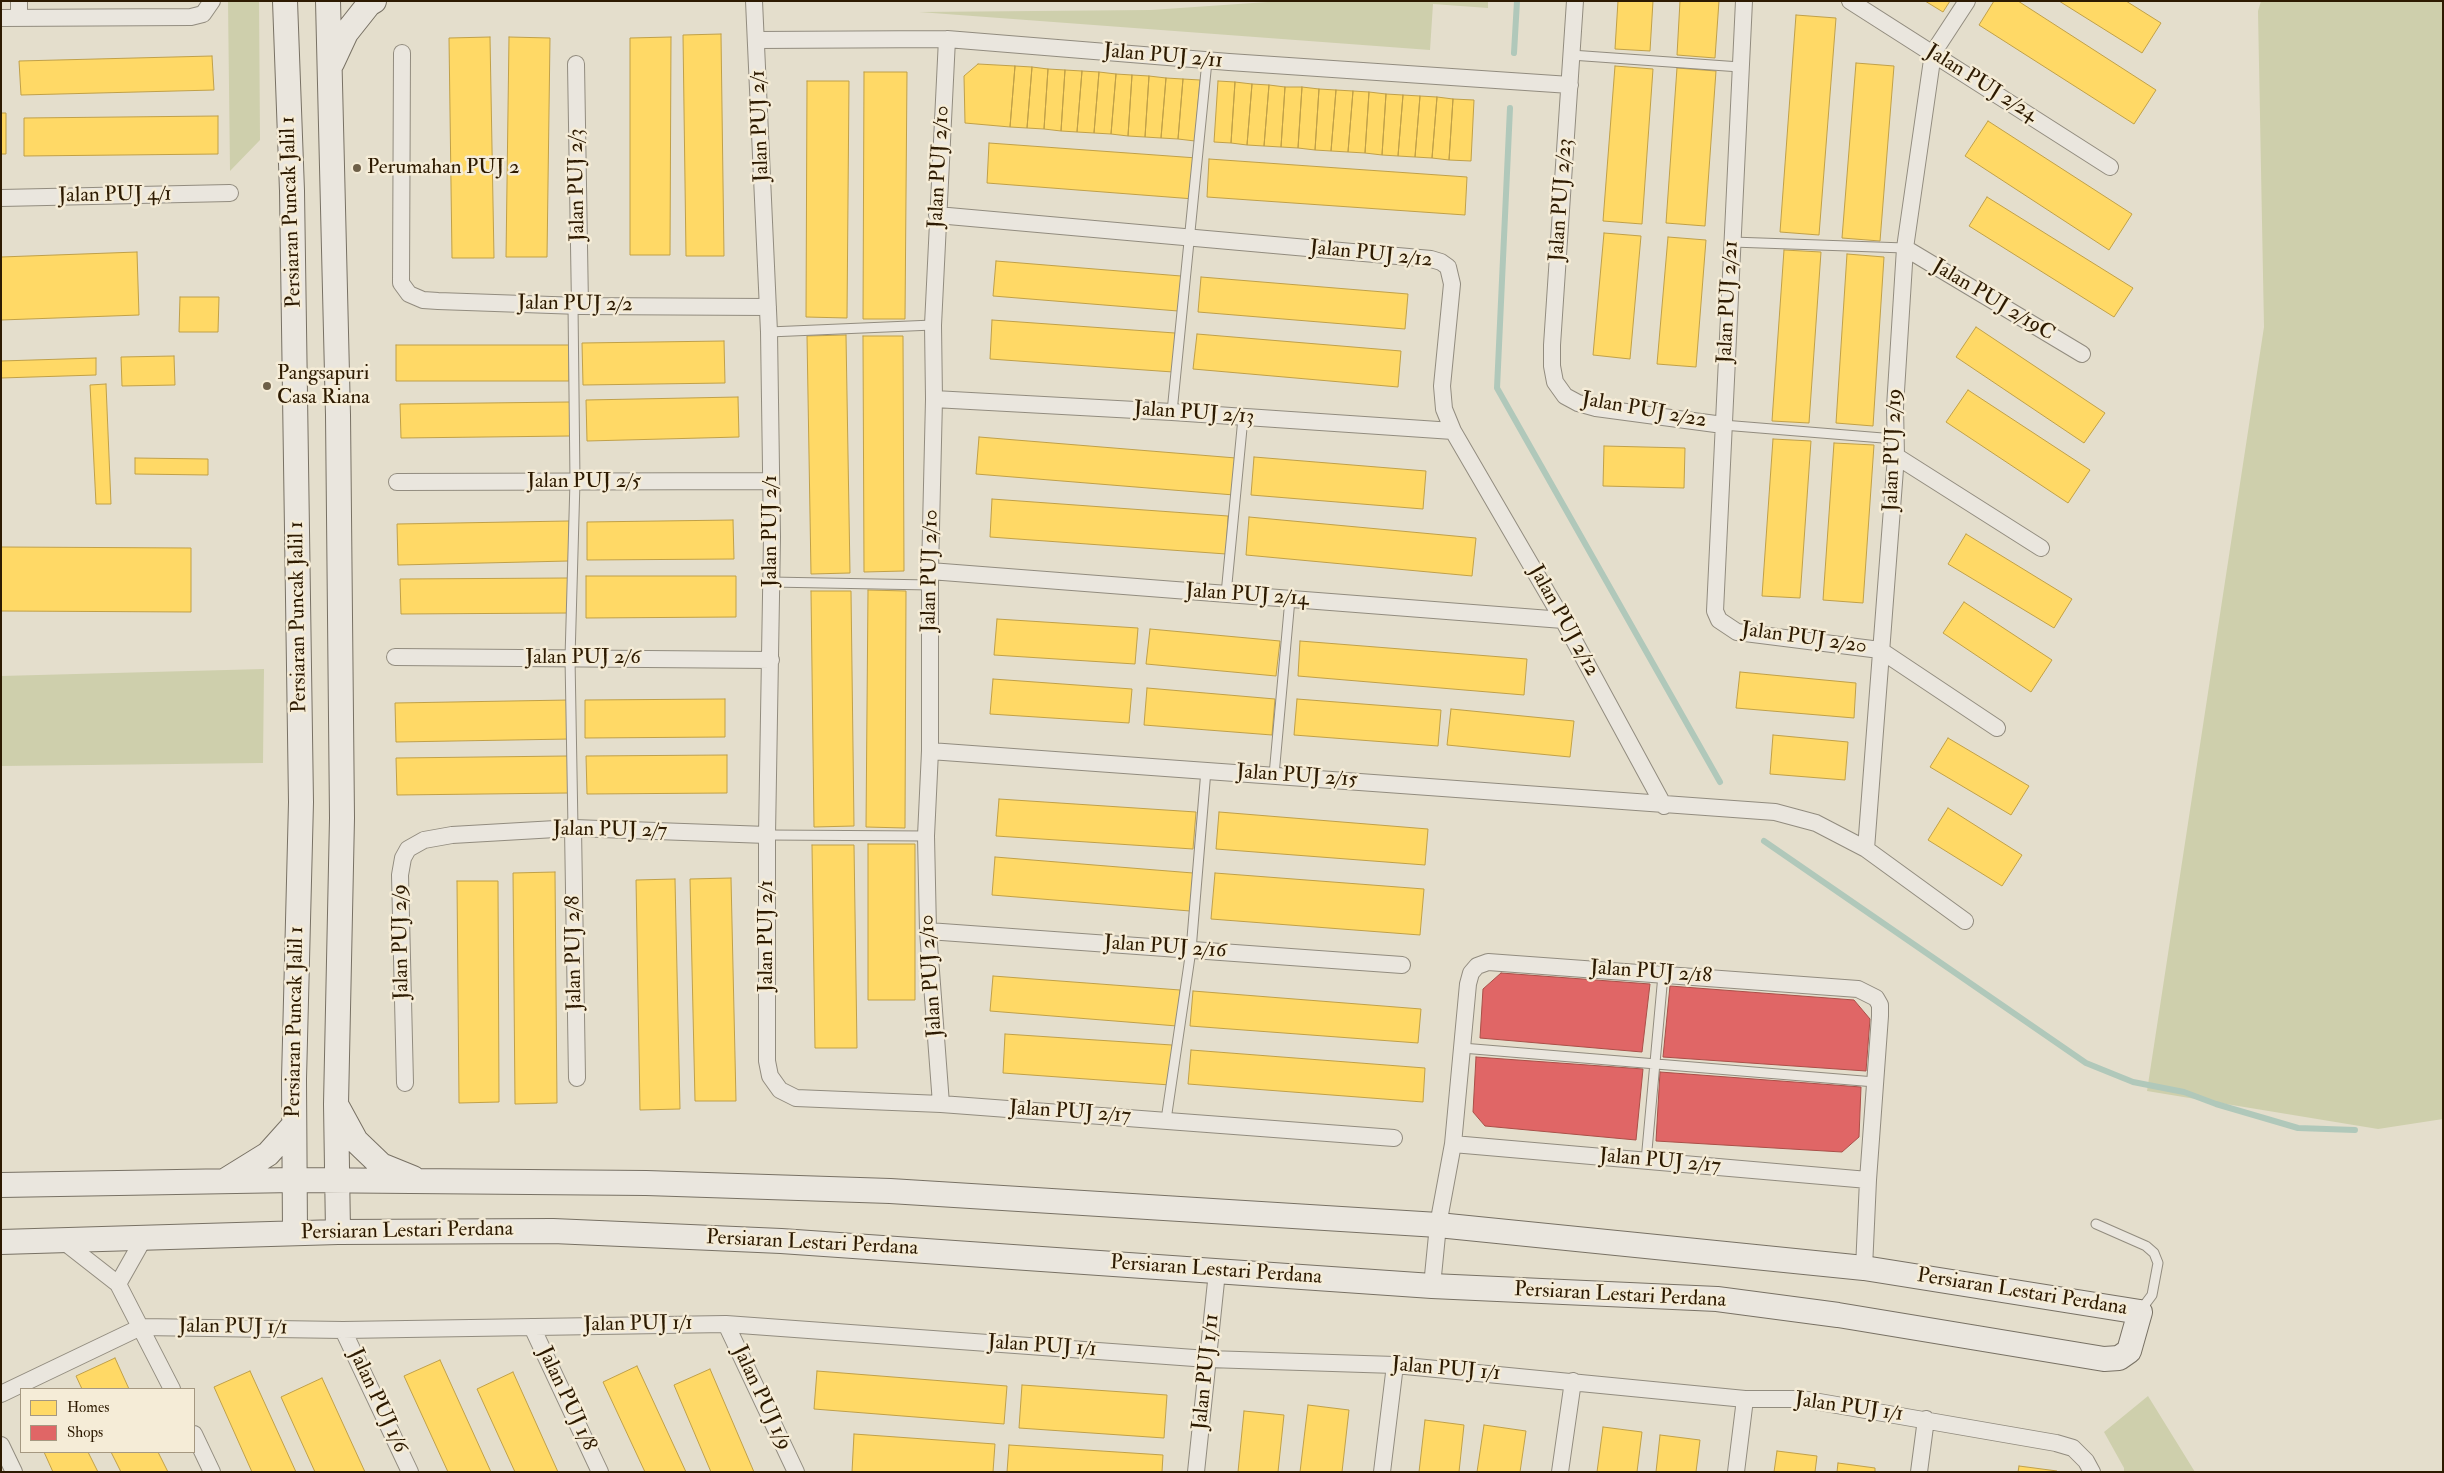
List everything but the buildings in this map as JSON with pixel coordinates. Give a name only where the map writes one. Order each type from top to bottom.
[{"type":"main road","name":"Persiaran Puncak Jalil 1","points":[[285,1],[292,211],[301,784],[294,1125],[294,1233]]},
{"type":"main road","name":"Persiaran Puncak Jalil 1","points":[[328,1],[338,415],[342,818],[336,1104],[338,1232]]},
{"type":"main road","points":[[330,67],[346,33],[374,1]]},
{"type":"main road","points":[[336,1104],[356,1141],[381,1165],[424,1182]]},
{"type":"main road","points":[[225,1181],[268,1154],[294,1125]]},
{"type":"main road","name":"Persiaran Lestari Perdana","points":[[1,1185],[294,1180],[337,1182],[646,1183],[890,1191],[1438,1225],[1864,1268],[2140,1312],[2128,1351],[2119,1358],[2104,1360],[1838,1315],[1717,1299],[1432,1286],[761,1240],[553,1231],[338,1232],[1,1242]]},
{"type":"street","points":[[19,18],[20,1]]},
{"type":"street","points":[[1,18],[191,17],[203,14],[212,1]]},
{"type":"street","name":"Jalan PUJ 2/1","points":[[754,1],[769,332],[771,481],[771,660],[767,835],[767,1060]]},
{"type":"street","name":"Jalan PUJ 2/23","points":[[1565,396],[1556,382],[1552,366],[1552,345],[1575,1]]},
{"type":"street","name":"Jalan PUJ 2/21","points":[[1714,602],[1744,1]]},
{"type":"street","name":"Jalan PUJ 2/24","points":[[1850,1],[2110,167]]},
{"type":"street","points":[[1932,53],[1967,1]]},
{"type":"street","name":"Jalan PUJ 2/11","points":[[757,40],[947,39],[1207,61],[1570,85]]},
{"type":"street","name":"Jalan PUJ 2/10","points":[[941,1104],[928,931],[926,836],[930,751],[930,578],[934,399],[932,325],[947,39]]},
{"type":"street","name":"Jalan PUJ 2/2","points":[[402,53],[401,283],[408,294],[423,300],[576,306],[768,306]]},
{"type":"street","name":"Jalan PUJ 2/19","points":[[1866,849],[1896,456],[1895,407],[1905,248],[1932,53]]},
{"type":"street","name":"Jalan PUJ 2/3","points":[[576,64],[576,306]]},
{"type":"street","name":"Jalan PUJ 4/1","points":[[1,198],[230,193]]},
{"type":"street","name":"Jalan PUJ 2/12","points":[[937,215],[1431,259],[1441,262],[1448,267],[1452,284],[1442,386],[1444,409],[1454,431],[1563,620],[1664,806]]},
{"type":"street","name":"Jalan PUJ 2/19C","points":[[1905,248],[2082,354]]},
{"type":"street","name":"Jalan PUJ 2/22","points":[[1565,396],[1578,403],[1596,408],[1724,425]]},
{"type":"street","name":"Jalan PUJ 2/13","points":[[934,399],[1172,412],[1454,431]]},
{"type":"street","points":[[1896,456],[2042,548]]},
{"type":"street","name":"Jalan PUJ 2/5","points":[[397,482],[771,481]]},
{"type":"street","name":"Jalan PUJ 2/14","points":[[930,578],[1226,594],[1563,620]]},
{"type":"street","name":"Jalan PUJ 2/20","points":[[1714,602],[1719,620],[1737,632],[1880,650]]},
{"type":"street","points":[[1880,650],[1996,728]]},
{"type":"street","name":"Jalan PUJ 2/6","points":[[395,657],[771,660]]},
{"type":"street","name":"Jalan PUJ 2/15","points":[[930,751],[1274,775],[1664,806]]},
{"type":"street","points":[[1664,806],[1692,806],[1775,812],[1816,823],[1866,849],[1965,921]]},
{"type":"street","name":"Jalan PUJ 2/7","points":[[452,835],[573,828],[767,835]]},
{"type":"street","name":"Jalan PUJ 2/8","points":[[573,828],[577,1078]]},
{"type":"street","name":"Jalan PUJ 2/9","points":[[405,1083],[400,875],[403,858],[408,849],[424,840],[452,835]]},
{"type":"street","name":"Jalan PUJ 2/16","points":[[928,931],[1402,965]]},
{"type":"street","name":"Jalan PUJ 2/18","points":[[1432,1286],[1438,1225],[1453,1144],[1468,984],[1471,973],[1477,966],[1488,962],[1858,989],[1869,992],[1880,1005],[1864,1268]]},
{"type":"street","name":"Jalan PUJ 2/17","points":[[767,1060],[770,1076],[780,1090],[796,1098],[941,1104],[1394,1138]]},
{"type":"street","name":"Jalan PUJ 2/17","points":[[1453,1144],[1868,1180]]},
{"type":"street","points":[[118,1284],[144,1238]]},
{"type":"street","points":[[63,1240],[118,1284],[172,1388]]},
{"type":"street","name":"Jalan PUJ 1/11","points":[[1196,1472],[1218,1272]]},
{"type":"street","name":"Jalan PUJ 1/1","points":[[1,1394],[141,1327],[343,1330],[726,1324],[1208,1359],[1395,1365],[1746,1398],[1802,1399],[1926,1419],[2056,1444],[2073,1448],[2089,1466]]},
{"type":"street","name":"Jalan PUJ 1/9","points":[[726,1324],[796,1472]]},
{"type":"street","name":"Jalan PUJ 1/8","points":[[532,1327],[600,1472]]},
{"type":"street","name":"Jalan PUJ 1/6","points":[[343,1330],[410,1472]]},
{"type":"street","points":[[1382,1472],[1395,1365]]},
{"type":"street","points":[[1560,1472],[1573,1381]]},
{"type":"street","points":[[1736,1472],[1746,1398]]},
{"type":"street","points":[[1919,1472],[1926,1419]]},
{"type":"street","points":[[195,1436],[212,1472]]},
{"type":"street","points":[[1,1445],[14,1472]]},
{"type":"lane","points":[[1571,55],[1740,67]]},
{"type":"lane","points":[[1172,412],[1191,237],[1207,61]]},
{"type":"lane","points":[[1732,242],[1905,248]]},
{"type":"lane","points":[[573,828],[570,658],[576,306]]},
{"type":"lane","points":[[769,332],[932,325]]},
{"type":"lane","points":[[1226,594],[1243,418]]},
{"type":"lane","points":[[1724,425],[1895,439]]},
{"type":"lane","points":[[771,582],[930,578]]},
{"type":"lane","points":[[1274,775],[1290,599]]},
{"type":"lane","points":[[1166,1120],[1191,950],[1206,770]]},
{"type":"lane","points":[[767,835],[926,836]]},
{"type":"lane","points":[[1646,1161],[1663,975]]},
{"type":"lane","points":[[1462,1048],[1875,1082]]},
{"type":"lane","points":[[2096,1224],[2146,1246],[2154,1253],[2158,1263],[2152,1295],[2140,1312]]},
{"type":"green space","points":[[228,1],[259,1],[260,140],[230,171]]},
{"type":"green space","points":[[1282,1],[1488,1],[1488,8],[1433,4],[1430,50],[919,12],[1151,10]]},
{"type":"green space","points":[[2261,1],[2443,1],[2443,1119],[2378,1129],[2147,1091],[2264,327],[2258,11]]},
{"type":"green space","points":[[264,669],[263,763],[1,766],[1,676]]},
{"type":"green space","points":[[2148,1396],[2195,1472],[2124,1472],[2124,1468],[2104,1432]]},
{"type":"waterway","points":[[1514,53],[1517,1]]},
{"type":"waterway","points":[[1510,108],[1497,388],[1720,782]]},
{"type":"waterway","points":[[1764,841],[2086,1063],[2133,1082],[2184,1092],[2216,1104],[2298,1128],[2355,1130]]},
{"type":"place","name":"Perumahan PUJ 2","points":[[357,168]]},
{"type":"place","name":"Pangsapuri Casa Riana","points":[[267,386]]}]
